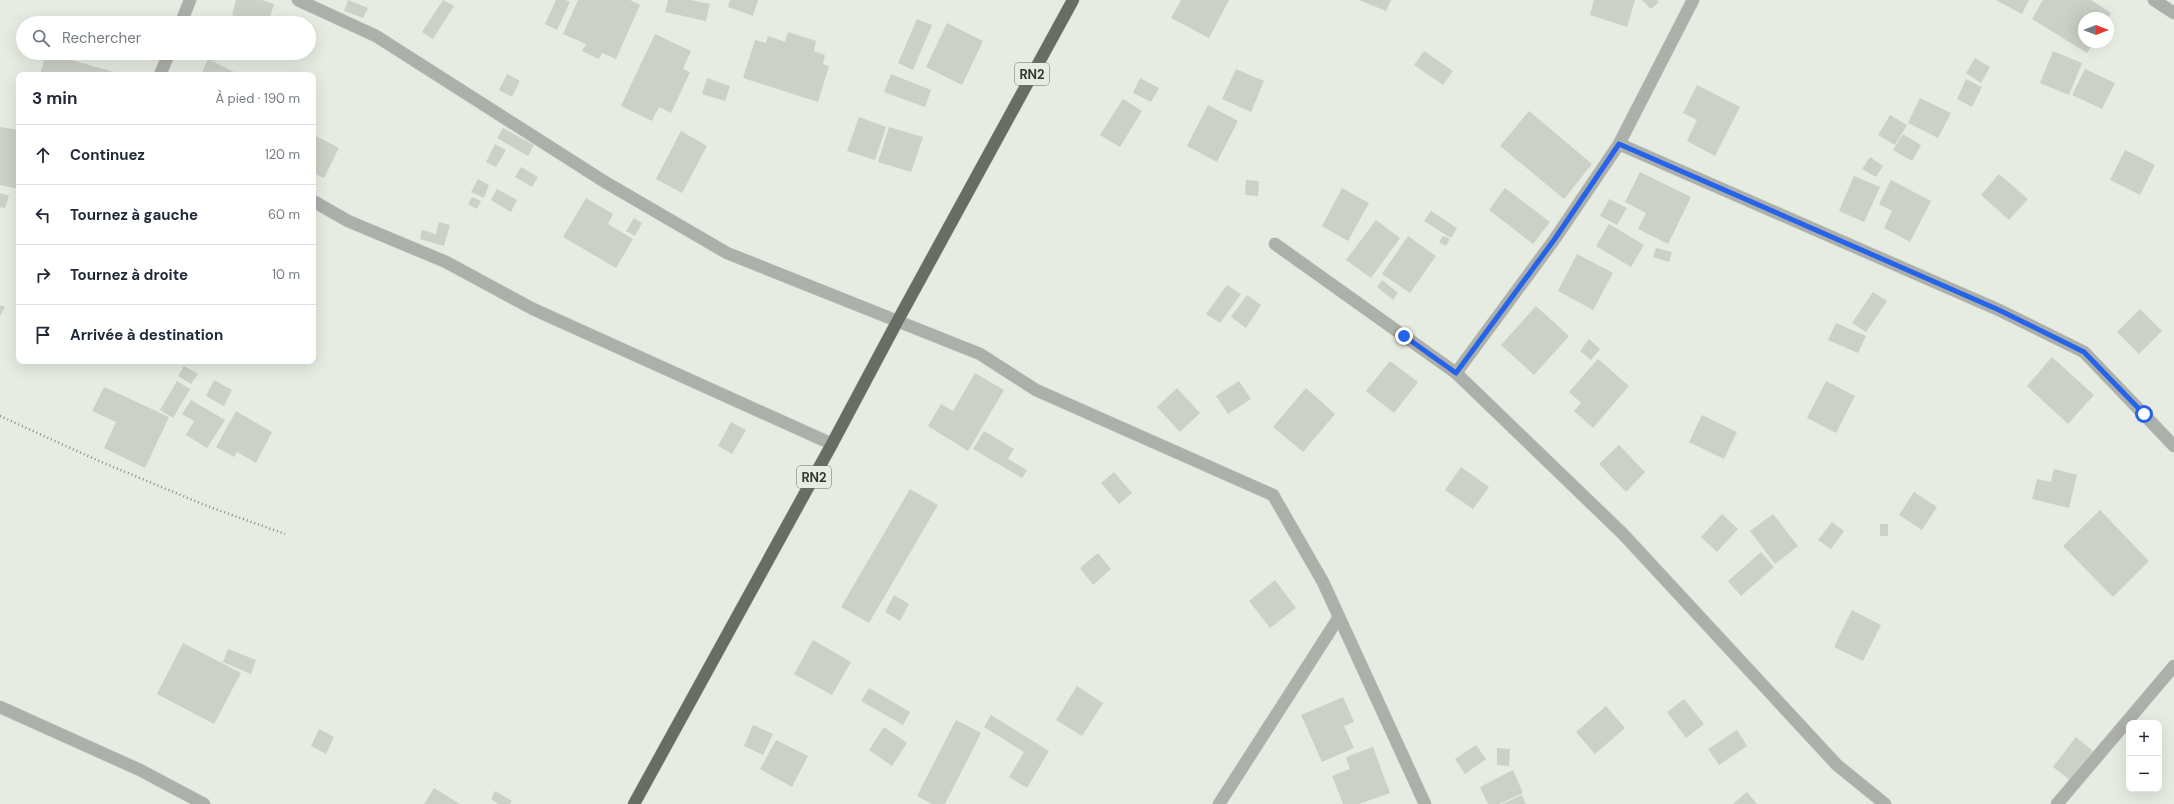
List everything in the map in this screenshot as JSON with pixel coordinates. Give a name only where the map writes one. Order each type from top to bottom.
[{"type":"highway","name":"RN2","points":[[634,804],[832,444],[1073,0]]},
{"type":"street","points":[[184,16],[190,0]]},
{"type":"street","points":[[298,0],[376,36],[605,182],[727,253],[980,354],[1036,390],[1273,495],[1323,582],[1425,804]]},
{"type":"street","points":[[1456,373],[1554,240],[1619,144],[1693,0]]},
{"type":"street","points":[[2154,0],[2174,13]]},
{"type":"street","points":[[161,72],[166,60]]},
{"type":"street","points":[[1619,144],[1999,310],[2084,352],[2174,446]]},
{"type":"street","points":[[316,203],[348,221],[446,262],[533,309],[832,444]]},
{"type":"street","points":[[1275,244],[1456,373],[1623,534],[1838,765],[1885,804]]},
{"type":"street","points":[[1218,804],[1339,617]]},
{"type":"street","points":[[2057,804],[2174,666]]},
{"type":"street","points":[[0,707],[140,770],[204,804]]},
{"type":"path","points":[[0,416],[99,461],[207,506],[286,534]]},
{"type":"building","points":[[236,0],[262,0],[274,4],[270,16],[232,15]]},
{"type":"building","points":[[348,0],[368,8],[363,18],[344,11]]},
{"type":"building","points":[[443,0],[454,6],[433,39],[422,32]]},
{"type":"building","points":[[556,0],[565,0],[570,2],[557,30],[545,24]]},
{"type":"building","points":[[578,0],[630,0],[640,5],[616,59],[602,53],[599,59],[582,51],[586,44],[563,34]]},
{"type":"building","points":[[668,0],[690,0],[710,4],[706,21],[665,12]]},
{"type":"building","points":[[730,0],[758,0],[753,16],[728,7]]},
{"type":"building","points":[[1181,0],[1229,0],[1209,38],[1171,18]]},
{"type":"building","points":[[1359,0],[1391,0],[1386,11]]},
{"type":"building","points":[[1594,0],[1635,0],[1627,27],[1590,15]]},
{"type":"building","points":[[1642,0],[1657,0],[1659,2],[1651,9]]},
{"type":"building","points":[[1996,0],[2029,0],[2022,14]]},
{"type":"building","points":[[2043,0],[2091,0],[2109,12],[2078,12],[2078,47],[2032,19]]},
{"type":"building","points":[[917,19],[932,25],[913,70],[898,63]]},
{"type":"building","points":[[947,23],[983,41],[962,85],[926,67]]},
{"type":"building","points":[[788,32],[816,41],[814,51],[825,55],[823,64],[829,66],[818,102],[743,78],[755,40],[766,43],[768,36],[785,42]]},
{"type":"building","points":[[655,34],[691,51],[683,69],[690,72],[671,113],[659,107],[652,121],[621,106]]},
{"type":"building","points":[[2079,48],[2090,48],[2087,53]]},
{"type":"building","points":[[1424,51],[1453,71],[1443,85],[1414,65]]},
{"type":"building","points":[[2053,51],[2082,63],[2069,95],[2040,83]]},
{"type":"building","points":[[1975,58],[1990,67],[1981,83],[1966,73]]},
{"type":"building","points":[[44,60],[71,60],[114,72],[41,72]]},
{"type":"building","points":[[208,60],[210,60],[234,72],[202,72]]},
{"type":"building","points":[[1236,69],[1264,81],[1251,112],[1222,99]]},
{"type":"building","points":[[2085,69],[2115,83],[2102,109],[2072,95]]},
{"type":"building","points":[[507,74],[520,81],[512,97],[499,90]]},
{"type":"building","points":[[891,74],[931,90],[925,107],[884,92]]},
{"type":"building","points":[[707,78],[730,86],[725,101],[702,94]]},
{"type":"building","points":[[1140,78],[1159,88],[1151,102],[1133,93]]},
{"type":"building","points":[[1966,79],[1982,87],[1972,107],[1957,99]]},
{"type":"building","points":[[1697,85],[1740,107],[1715,156],[1687,141],[1697,120],[1683,113]]},
{"type":"building","points":[[1920,98],[1951,113],[1938,138],[1908,123]]},
{"type":"building","points":[[1123,99],[1142,111],[1120,147],[1100,135]]},
{"type":"building","points":[[1208,105],[1238,121],[1217,162],[1187,146]]},
{"type":"building","points":[[1529,111],[1592,164],[1564,199],[1500,146]]},
{"type":"building","points":[[1890,115],[1907,125],[1895,145],[1878,135]]},
{"type":"building","points":[[859,117],[886,127],[875,160],[847,151]]},
{"type":"building","points":[[0,127],[16,130],[16,188],[0,185]]},
{"type":"building","points":[[889,127],[923,137],[911,172],[878,162]]},
{"type":"building","points":[[503,128],[534,145],[528,156],[497,138]]},
{"type":"building","points":[[681,131],[707,146],[682,193],[656,179]]},
{"type":"building","points":[[1903,134],[1921,145],[1912,161],[1893,150]]},
{"type":"building","points":[[316,136],[339,148],[324,178],[316,174]]},
{"type":"building","points":[[495,144],[506,150],[496,167],[486,162]]},
{"type":"building","points":[[2125,150],[2155,165],[2140,195],[2110,180]]},
{"type":"building","points":[[1870,157],[1883,166],[1876,177],[1862,169]]},
{"type":"building","points":[[521,167],[538,177],[532,187],[515,177]]},
{"type":"building","points":[[1640,172],[1691,197],[1668,244],[1638,229],[1646,213],[1625,202]]},
{"type":"building","points":[[1999,174],[2028,199],[2009,220],[1981,195]]},
{"type":"building","points":[[1854,176],[1880,187],[1864,222],[1839,211]]},
{"type":"building","points":[[478,179],[489,185],[484,198],[471,192]]},
{"type":"building","points":[[1246,180],[1259,181],[1258,196],[1245,195]]},
{"type":"building","points":[[1891,180],[1931,201],[1910,242],[1884,228],[1892,211],[1879,204]]},
{"type":"building","points":[[1342,188],[1369,203],[1348,241],[1322,226]]},
{"type":"building","points":[[1505,188],[1550,222],[1533,244],[1489,210]]},
{"type":"building","points":[[497,189],[517,200],[511,212],[491,200]]},
{"type":"building","points":[[0,193],[9,196],[5,208],[0,207]]},
{"type":"building","points":[[472,197],[481,201],[477,209],[468,204]]},
{"type":"building","points":[[586,198],[613,214],[608,224],[633,239],[616,268],[563,237]]},
{"type":"building","points":[[1609,199],[1627,208],[1617,225],[1600,216]]},
{"type":"building","points":[[1431,211],[1457,228],[1451,238],[1424,221]]},
{"type":"building","points":[[634,218],[642,223],[635,236],[626,231]]},
{"type":"building","points":[[1376,220],[1400,238],[1371,278],[1346,260]]},
{"type":"building","points":[[439,222],[450,225],[444,246],[420,239],[422,230],[436,234]]},
{"type":"building","points":[[1609,224],[1644,245],[1631,267],[1596,246]]},
{"type":"building","points":[[1408,236],[1436,256],[1410,293],[1382,274]]},
{"type":"building","points":[[1443,236],[1450,239],[1446,246],[1439,242]]},
{"type":"building","points":[[1656,248],[1672,252],[1669,262],[1653,257]]},
{"type":"building","points":[[1577,254],[1613,273],[1593,310],[1558,291]]},
{"type":"building","points":[[1382,280],[1398,293],[1393,300],[1377,287]]},
{"type":"building","points":[[1227,285],[1241,294],[1220,323],[1206,314]]},
{"type":"building","points":[[1873,292],[1887,301],[1866,332],[1852,323]]},
{"type":"building","points":[[1247,295],[1261,305],[1246,328],[1231,317]]},
{"type":"building","points":[[0,305],[5,307],[0,316]]},
{"type":"building","points":[[1536,306],[1569,336],[1534,375],[1501,345]]},
{"type":"building","points":[[2140,309],[2162,331],[2139,354],[2117,332]]},
{"type":"building","points":[[1836,323],[1866,336],[1858,353],[1828,340]]},
{"type":"building","points":[[1589,339],[1600,349],[1591,360],[1580,351]]},
{"type":"building","points":[[2052,357],[2094,395],[2068,424],[2027,386]]},
{"type":"building","points":[[1598,359],[1629,386],[1593,428],[1574,411],[1581,403],[1569,392]]},
{"type":"building","points":[[1390,361],[1418,382],[1394,413],[1366,391]]},
{"type":"building","points":[[184,366],[198,374],[191,384],[178,376]]},
{"type":"building","points":[[975,373],[1004,390],[968,451],[928,426],[941,404],[953,411]]},
{"type":"building","points":[[214,380],[232,390],[224,406],[206,396]]},
{"type":"building","points":[[177,381],[190,389],[173,418],[160,410]]},
{"type":"building","points":[[1239,381],[1251,399],[1228,414],[1216,396]]},
{"type":"building","points":[[1826,381],[1855,396],[1836,433],[1807,418]]},
{"type":"building","points":[[104,387],[169,417],[145,468],[104,448],[116,422],[92,411]]},
{"type":"building","points":[[1177,388],[1200,413],[1180,432],[1157,407]]},
{"type":"building","points":[[1306,388],[1335,414],[1303,452],[1273,427]]},
{"type":"building","points":[[191,400],[225,420],[207,448],[186,435],[194,421],[182,414]]},
{"type":"building","points":[[236,411],[272,432],[256,463],[237,452],[234,457],[216,447]]},
{"type":"building","points":[[1702,415],[1737,432],[1724,459],[1689,442]]},
{"type":"building","points":[[731,422],[746,430],[732,454],[718,446]]},
{"type":"building","points":[[984,431],[1014,449],[1008,459],[1027,470],[1022,478],[973,449]]},
{"type":"building","points":[[1619,445],[1645,472],[1626,492],[1599,464]]},
{"type":"building","points":[[1461,467],[1489,487],[1473,509],[1445,490]]},
{"type":"building","points":[[2054,469],[2077,475],[2069,508],[2032,499],[2037,479],[2051,482]]},
{"type":"building","points":[[1114,472],[1132,493],[1119,504],[1101,483]]},
{"type":"building","points":[[910,489],[938,505],[869,623],[841,607]]},
{"type":"building","points":[[1914,492],[1937,507],[1922,530],[1899,515]]},
{"type":"building","points":[[2100,510],[2149,561],[2113,597],[2063,546]]},
{"type":"building","points":[[1722,514],[1738,529],[1717,552],[1701,537]]},
{"type":"building","points":[[1773,514],[1798,546],[1775,564],[1750,531]]},
{"type":"building","points":[[1832,522],[1844,531],[1831,549],[1818,540]]},
{"type":"building","points":[[1880,524],[1888,524],[1888,536],[1880,536]]},
{"type":"building","points":[[1761,552],[1774,567],[1741,596],[1728,581]]},
{"type":"building","points":[[1098,553],[1111,569],[1093,585],[1080,568]]},
{"type":"building","points":[[1275,580],[1296,608],[1270,628],[1249,601]]},
{"type":"building","points":[[894,595],[909,604],[900,621],[885,612]]},
{"type":"building","points":[[1852,610],[1881,625],[1863,661],[1834,647]]},
{"type":"building","points":[[813,640],[851,662],[832,695],[794,674]]},
{"type":"building","points":[[183,643],[241,673],[214,724],[157,694]]},
{"type":"building","points":[[228,649],[256,660],[251,674],[223,662]]},
{"type":"building","points":[[1077,686],[1103,703],[1082,736],[1056,720]]},
{"type":"building","points":[[869,688],[910,712],[903,725],[861,701]]},
{"type":"building","points":[[1343,697],[1354,722],[1344,726],[1354,748],[1322,762],[1301,715]]},
{"type":"building","points":[[1684,699],[1704,724],[1686,738],[1667,712]]},
{"type":"building","points":[[1606,706],[1625,728],[1595,754],[1576,732]]},
{"type":"building","points":[[991,715],[1049,751],[1027,788],[1009,777],[1024,752],[984,727]]},
{"type":"building","points":[[956,720],[981,733],[945,804],[932,804],[917,796]]},
{"type":"building","points":[[753,725],[773,734],[763,755],[744,746]]},
{"type":"building","points":[[884,727],[907,743],[892,766],[869,750]]},
{"type":"building","points":[[319,729],[334,737],[326,754],[311,746]]},
{"type":"building","points":[[1737,730],[1747,746],[1719,765],[1708,749]]},
{"type":"building","points":[[2076,737],[2093,751],[2070,780],[2053,767]]},
{"type":"building","points":[[776,740],[808,756],[792,787],[760,769]]},
{"type":"building","points":[[1476,745],[1486,759],[1465,774],[1455,759]]},
{"type":"building","points":[[1373,747],[1390,793],[1359,804],[1343,804],[1332,776],[1350,769],[1346,757]]},
{"type":"building","points":[[1497,748],[1510,749],[1509,766],[1497,765]]},
{"type":"building","points":[[1513,770],[1523,793],[1499,804],[1488,804],[1480,787]]},
{"type":"building","points":[[434,788],[460,804],[424,804]]},
{"type":"building","points":[[495,791],[512,801],[510,804],[498,804],[491,799]]},
{"type":"building","points":[[1747,792],[1757,804],[1733,804]]},
{"type":"building","points":[[1522,795],[1526,804],[1502,804]]},
{"type":"route","points":[[1404,336],[1456,373],[1554,240],[1619,144],[1999,310],[2084,352],[2144,414]]}]
